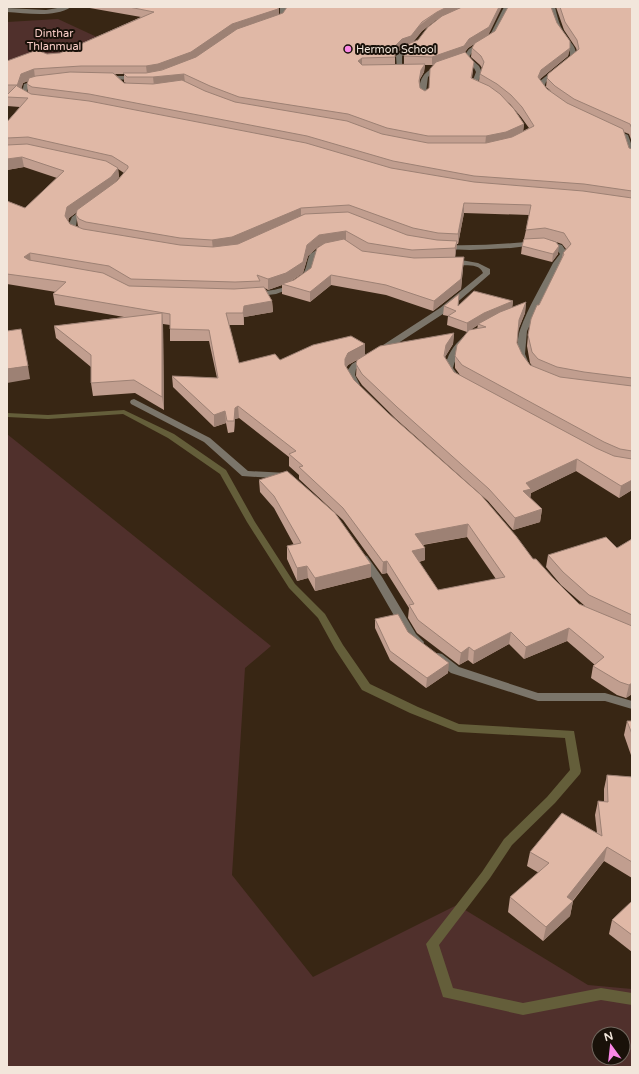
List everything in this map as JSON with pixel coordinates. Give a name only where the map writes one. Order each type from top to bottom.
[{"type":"street","points":[[7,10],[47,11],[68,7]]},
{"type":"street","points":[[271,24],[281,20],[284,14],[283,7]]},
{"type":"street","points":[[453,62],[466,57],[471,50],[491,38],[507,7]]},
{"type":"street","points":[[550,98],[541,87],[543,80],[573,58],[574,51],[572,44],[561,32],[552,7]]},
{"type":"street","points":[[399,68],[399,56],[405,50],[414,47],[419,41]]},
{"type":"street","points":[[466,57],[477,67],[479,72],[474,85],[486,90]]},
{"type":"street","points":[[422,70],[433,69],[446,64]]},
{"type":"street","points":[[424,97],[423,92],[425,76],[433,69]]},
{"type":"street","points":[[96,78],[119,81],[147,78]]},
{"type":"street","points":[[39,101],[32,100],[23,95],[26,85],[35,81],[47,80]]},
{"type":"street","points":[[610,128],[626,136],[632,157]]},
{"type":"street","points":[[90,206],[74,218],[72,226],[76,232],[92,238]]},
{"type":"street","points":[[437,247],[476,248],[544,242],[559,247],[564,254],[557,263],[534,306],[523,331],[521,354],[530,370]]},
{"type":"street","points":[[250,296],[274,292],[298,283],[307,275],[313,256],[322,249],[337,246]]},
{"type":"street","points":[[364,393],[350,376],[350,371],[357,364],[395,343],[438,314],[486,274],[487,271],[484,268],[470,263],[462,262],[443,264]]},
{"type":"street","points":[[520,311],[534,306]]},
{"type":"street","points":[[457,380],[449,368],[451,355],[461,343],[473,334]]},
{"type":"street","points":[[134,402],[207,440],[245,474],[287,475],[293,481]]},
{"type":"street","points":[[356,547],[377,577],[412,637],[455,670],[538,697],[605,697],[632,705]]},
{"type":"green space","name":"Dinthar Thlanmual","points":[[58,19],[99,38],[105,54],[7,69],[7,22]]},
{"type":"green space","points":[[7,434],[271,646],[245,668],[232,875],[313,977],[457,905],[588,985],[632,989],[632,1067],[7,1067]]},
{"type":"building","points":[[129,7],[279,7],[278,9],[232,24],[191,52],[158,64],[146,66],[81,66],[34,69],[21,74],[17,86],[31,94],[89,101],[306,143],[391,168],[474,182],[583,191],[632,198],[632,378],[557,367],[538,359],[532,352],[528,335],[531,319],[564,254],[563,253],[571,244],[564,233],[545,228],[526,230],[531,205],[464,203],[458,234],[438,233],[413,228],[349,205],[301,208],[232,237],[212,240],[180,238],[86,222],[79,219],[76,215],[77,210],[117,181],[128,166],[112,156],[28,137],[7,138],[7,122],[28,98],[7,97],[7,95],[17,85],[7,85],[7,61],[37,50],[47,54],[60,53],[154,12]]},
{"type":"building","points":[[287,7],[447,7],[422,22],[411,36],[402,39],[395,46],[395,57],[362,58],[358,61],[362,65],[425,64],[421,70],[419,81],[420,88],[425,91],[429,88],[430,69],[436,62],[465,52],[474,62],[471,78],[489,86],[500,94],[514,109],[524,124],[506,132],[486,136],[428,136],[387,128],[348,114],[239,97],[184,74],[153,77],[127,77],[123,73],[146,73],[162,70],[196,57],[237,29],[283,13]]},
{"type":"building","points":[[462,7],[499,7],[489,27],[469,39],[464,46],[432,57],[404,56],[404,48],[408,44],[418,40],[428,27],[442,16]]},
{"type":"building","points":[[508,7],[551,7],[557,23],[570,41],[570,48],[541,70],[538,77],[547,89],[567,103],[623,129],[629,148],[632,149],[632,191],[584,184],[474,176],[393,161],[307,136],[89,94],[32,87],[27,84],[29,78],[36,76],[70,72],[113,73],[124,83],[153,84],[182,80],[205,91],[235,102],[347,121],[382,134],[428,143],[486,143],[512,137],[534,126],[522,107],[511,95],[497,84],[480,74],[484,62],[481,56],[472,48],[475,43],[495,31]]},
{"type":"building","points":[[560,7],[632,7],[632,129],[630,124],[574,99],[555,86],[547,78],[548,74],[579,49],[577,40],[565,22]]},
{"type":"building","points":[[27,144],[106,161],[118,168],[111,177],[67,207],[65,216],[70,224],[83,229],[180,245],[213,247],[238,244],[305,214],[348,212],[407,235],[437,240],[457,241],[455,248],[412,250],[368,243],[346,231],[319,235],[307,245],[303,262],[286,273],[268,279],[257,275],[260,281],[235,282],[131,279],[109,266],[30,253],[24,257],[29,260],[103,273],[129,286],[234,289],[264,287],[272,301],[244,306],[243,313],[226,313],[239,363],[275,354],[280,360],[313,345],[351,336],[365,344],[348,353],[345,359],[345,365],[354,380],[388,413],[481,495],[516,536],[533,559],[536,559],[579,604],[632,626],[632,683],[629,685],[620,682],[593,666],[604,657],[569,628],[526,647],[511,632],[474,651],[469,647],[461,653],[418,620],[409,605],[414,604],[387,561],[383,562],[343,508],[299,467],[303,466],[289,454],[296,451],[238,406],[235,408],[234,421],[227,421],[225,411],[214,415],[172,376],[218,378],[209,330],[170,329],[170,314],[53,294],[66,282],[7,274],[7,201],[25,208],[64,171],[22,157],[7,159],[7,145]],"holes":[[[468,524],[505,577],[438,590],[412,551],[425,548],[415,534]]]},
{"type":"building","points":[[544,238],[556,242],[559,246],[553,254],[522,246],[524,239]]},
{"type":"building","points":[[344,239],[362,251],[414,258],[464,257],[461,279],[434,301],[386,285],[331,275],[310,292],[282,284],[294,280],[311,268],[317,248],[325,243]]},
{"type":"building","points":[[474,291],[513,301],[484,313],[467,323],[448,316],[456,311],[444,306],[459,294],[458,306]]},
{"type":"building","points":[[526,302],[519,320],[517,343],[522,354],[530,365],[560,377],[632,386],[632,451],[620,449],[604,442],[462,365],[455,356],[457,345],[469,330],[486,327],[478,324],[500,312]]},
{"type":"building","points":[[162,313],[162,397],[134,380],[91,383],[91,355],[54,326]]},
{"type":"building","points":[[21,329],[28,366],[7,369],[7,331]]},
{"type":"building","points":[[454,333],[446,345],[444,356],[454,372],[596,448],[614,456],[632,459],[632,480],[621,486],[577,459],[526,483],[531,489],[523,491],[542,509],[515,518],[489,489],[362,374],[356,364],[357,360],[380,346]]},
{"type":"building","points":[[287,471],[335,513],[371,564],[315,578],[307,566],[297,568],[287,546],[301,543],[274,496],[259,480]]},
{"type":"building","points":[[606,537],[617,548],[632,539],[632,615],[589,595],[563,572],[548,555]]},
{"type":"building","points":[[398,614],[408,632],[449,663],[427,678],[390,651],[375,619]]},
{"type":"building","points":[[627,721],[632,721],[632,734]]},
{"type":"building","points":[[607,775],[632,777],[632,862],[607,847],[567,897],[573,901],[546,927],[510,897],[549,863],[530,852],[562,813],[602,836],[598,801],[608,802]]},
{"type":"building","points":[[632,901],[632,935],[612,920]]},
{"type":"waterway","points":[[7,415],[48,417],[124,412],[171,436],[223,472],[251,522],[292,586],[322,616],[339,647],[366,687],[414,710],[458,728],[570,734],[576,771],[551,800],[508,842],[486,875],[432,944],[448,993],[523,1009],[601,994],[632,999]]},
{"type":"place","name":"Hermon School","points":[[348,49]]}]
